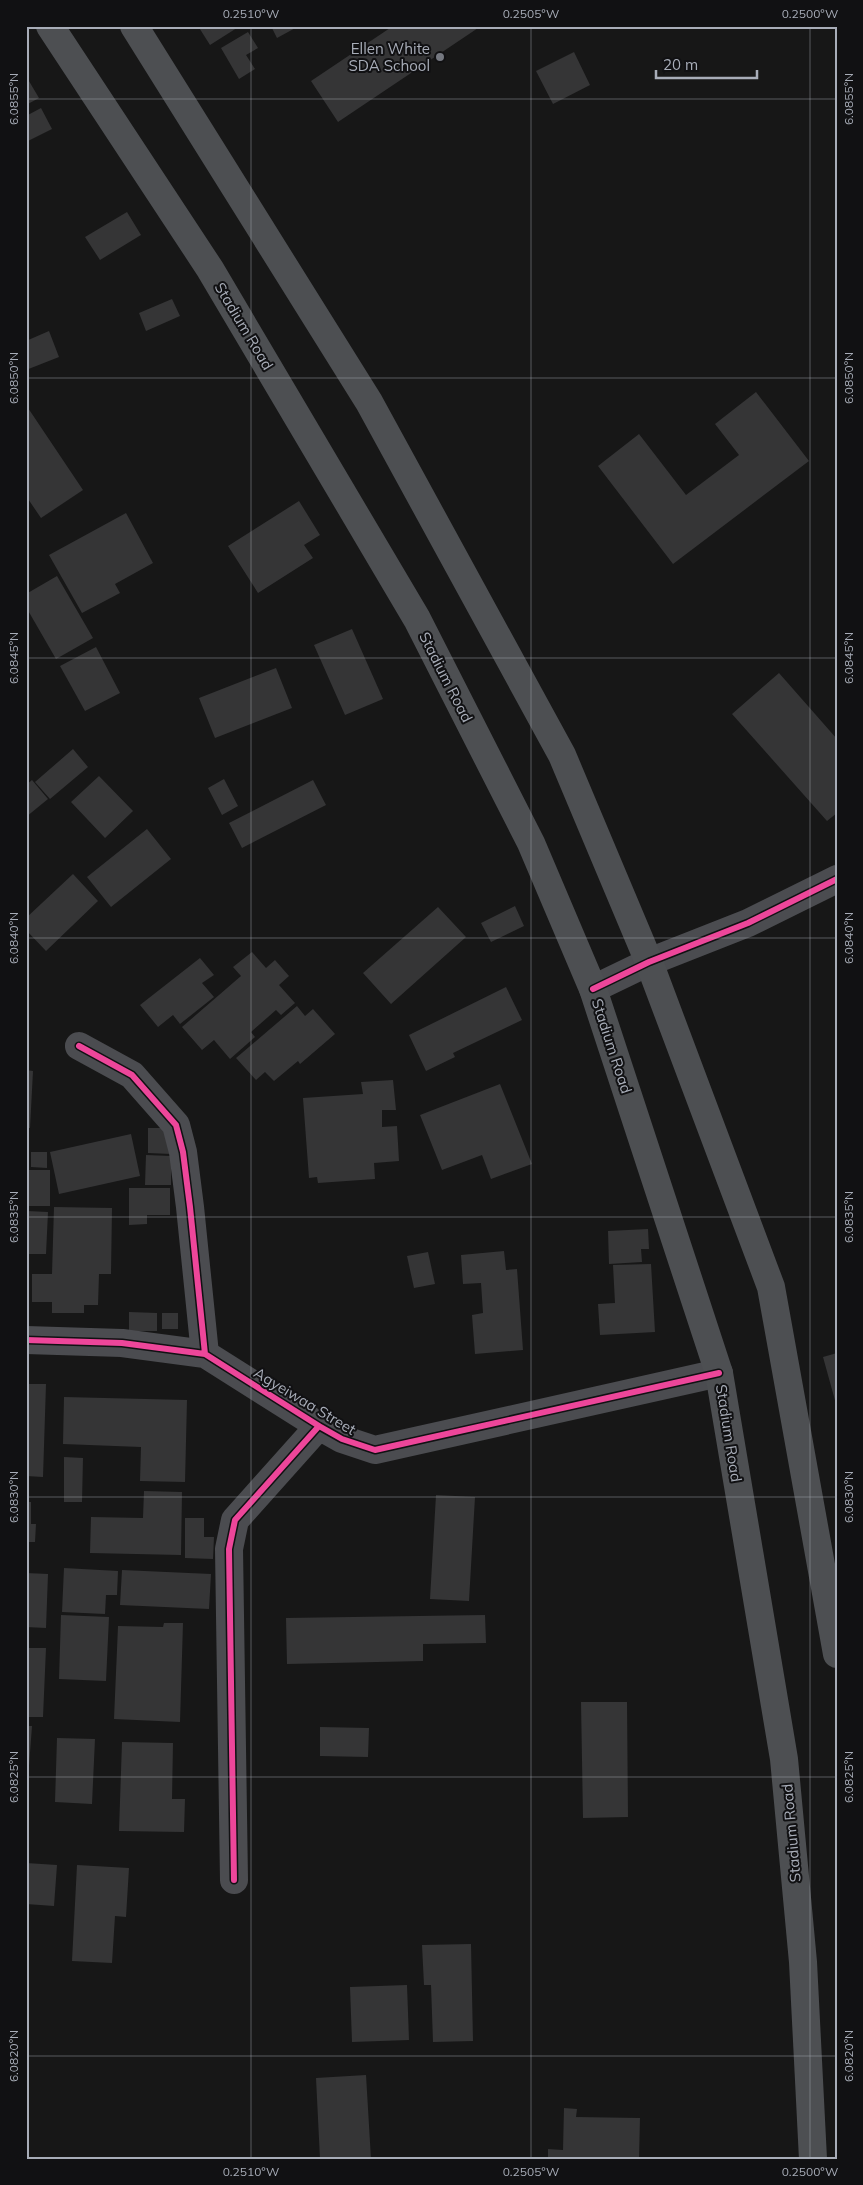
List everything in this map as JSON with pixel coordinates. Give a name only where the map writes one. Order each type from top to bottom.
[{"type":"main road","name":"Stadium Road","points":[[50,26],[210,269],[417,619],[530,842],[593,988],[719,1373],[784,1759],[803,1962],[813,2159]]},
{"type":"main road","points":[[134,26],[369,402],[562,755],[649,962],[771,1287],[837,1654]]},
{"type":"street","points":[[593,988],[649,962],[748,923],[837,879]]},
{"type":"street","points":[[79,1046],[132,1075],[176,1125],[183,1152],[190,1207],[205,1354]]},
{"type":"street","name":"Agyeiwaa Street","points":[[26,1340],[122,1343],[205,1354],[319,1426],[354,1444],[376,1450],[719,1373]]},
{"type":"street","points":[[234,1880],[229,1550],[236,1520],[319,1426]]},
{"type":"building","points":[[198,26],[240,26],[210,45]]},
{"type":"building","points":[[271,26],[299,26],[277,38]]},
{"type":"building","points":[[393,26],[481,26],[338,122],[311,81]]},
{"type":"building","points":[[248,32],[258,48],[246,55],[255,69],[239,79],[221,48]]},
{"type":"building","points":[[574,52],[590,85],[553,104],[536,71]]},
{"type":"building","points":[[26,76],[39,98],[26,105]]},
{"type":"building","points":[[41,108],[52,129],[26,142],[26,116]]},
{"type":"building","points":[[127,212],[141,235],[100,260],[85,237]]},
{"type":"building","points":[[172,299],[180,316],[146,331],[139,313]]},
{"type":"building","points":[[49,331],[59,357],[26,370],[26,341]]},
{"type":"building","points":[[756,392],[809,461],[673,564],[598,466],[639,434],[686,495],[739,455],[715,424]]},
{"type":"building","points":[[26,405],[83,490],[41,518],[26,496]]},
{"type":"building","points":[[299,501],[320,535],[304,545],[313,558],[258,593],[228,546]]},
{"type":"building","points":[[126,513],[153,563],[115,584],[120,593],[82,613],[49,555]]},
{"type":"building","points":[[57,576],[93,638],[56,659],[26,607],[26,594]]},
{"type":"building","points":[[352,629],[383,699],[345,715],[314,645]]},
{"type":"building","points":[[96,647],[120,693],[85,711],[60,666]]},
{"type":"building","points":[[276,668],[292,708],[215,738],[199,698]]},
{"type":"building","points":[[779,673],[837,739],[837,813],[827,821],[732,714]]},
{"type":"building","points":[[73,749],[88,767],[50,799],[35,782]]},
{"type":"building","points":[[99,776],[133,811],[105,838],[71,802]]},
{"type":"building","points":[[224,779],[238,806],[222,815],[208,788]]},
{"type":"building","points":[[32,780],[48,799],[26,817],[26,785]]},
{"type":"building","points":[[313,780],[326,805],[242,848],[229,823]]},
{"type":"building","points":[[147,829],[171,859],[111,907],[87,877]]},
{"type":"building","points":[[73,874],[98,901],[46,951],[26,930],[26,918]]},
{"type":"building","points":[[515,906],[524,926],[491,942],[481,923]]},
{"type":"building","points":[[438,907],[466,937],[391,1004],[363,973]]},
{"type":"building","points":[[252,952],[266,968],[275,960],[289,976],[279,985],[295,1003],[281,1015],[276,1010],[251,1032],[255,1037],[230,1059],[214,1040],[202,1050],[182,1027],[241,976],[233,967]]},
{"type":"building","points":[[200,958],[214,975],[202,983],[214,997],[180,1024],[173,1015],[158,1027],[140,1005]]},
{"type":"building","points":[[506,987],[522,1020],[453,1053],[455,1057],[426,1071],[409,1035]]},
{"type":"building","points":[[297,1006],[305,1016],[313,1009],[335,1034],[300,1064],[298,1061],[274,1081],[265,1072],[256,1080],[236,1058]]},
{"type":"building","points":[[26,1070],[33,1071],[30,1128],[26,1128]]},
{"type":"building","points":[[393,1080],[396,1110],[382,1110],[382,1127],[397,1126],[399,1161],[374,1163],[375,1179],[318,1183],[317,1177],[309,1178],[303,1098],[363,1094],[361,1082]]},
{"type":"building","points":[[500,1084],[532,1164],[491,1179],[482,1155],[442,1170],[420,1115]]},
{"type":"building","points":[[148,1128],[171,1128],[171,1154],[148,1153]]},
{"type":"building","points":[[131,1134],[140,1176],[59,1194],[50,1152]]},
{"type":"building","points":[[31,1152],[47,1152],[47,1168],[31,1167]]},
{"type":"building","points":[[146,1155],[171,1156],[171,1185],[145,1185]]},
{"type":"building","points":[[29,1170],[50,1170],[50,1206],[28,1206]]},
{"type":"building","points":[[129,1188],[170,1188],[170,1215],[147,1215],[147,1224],[129,1225]]},
{"type":"building","points":[[54,1207],[112,1208],[111,1274],[99,1274],[98,1305],[84,1305],[84,1313],[52,1313],[52,1302],[32,1302],[32,1274],[52,1274]]},
{"type":"building","points":[[27,1211],[48,1212],[46,1254],[26,1254]]},
{"type":"building","points":[[648,1229],[649,1249],[641,1249],[642,1262],[609,1264],[608,1231]]},
{"type":"building","points":[[504,1251],[506,1270],[517,1269],[523,1350],[475,1354],[472,1315],[483,1313],[481,1283],[463,1284],[461,1255]]},
{"type":"building","points":[[428,1252],[435,1284],[414,1288],[407,1256]]},
{"type":"building","points":[[651,1264],[655,1332],[600,1335],[598,1304],[615,1303],[613,1265]]},
{"type":"building","points":[[129,1312],[157,1313],[157,1331],[129,1331]]},
{"type":"building","points":[[162,1313],[178,1313],[178,1329],[162,1329]]},
{"type":"building","points":[[837,1353],[837,1404],[836,1404],[823,1357]]},
{"type":"building","points":[[26,1384],[46,1384],[43,1477],[26,1476]]},
{"type":"building","points":[[64,1397],[187,1400],[185,1482],[140,1481],[141,1447],[63,1444]]},
{"type":"building","points":[[64,1457],[83,1458],[82,1502],[64,1502]]},
{"type":"building","points":[[144,1491],[182,1492],[181,1555],[90,1553],[91,1517],[143,1518]]},
{"type":"building","points":[[436,1495],[475,1497],[469,1601],[430,1599]]},
{"type":"building","points":[[26,1502],[31,1502],[31,1524],[36,1524],[35,1542],[29,1542],[28,1570],[26,1570]]},
{"type":"building","points":[[185,1518],[204,1518],[204,1537],[214,1537],[213,1559],[185,1558]]},
{"type":"building","points":[[64,1568],[118,1571],[117,1595],[106,1595],[105,1614],[62,1612]]},
{"type":"building","points":[[122,1570],[211,1574],[209,1609],[120,1605]]},
{"type":"building","points":[[26,1573],[48,1574],[46,1628],[26,1627]]},
{"type":"building","points":[[61,1615],[109,1617],[106,1681],[59,1679]]},
{"type":"building","points":[[485,1615],[486,1643],[423,1644],[423,1661],[287,1664],[286,1618]]},
{"type":"building","points":[[164,1623],[183,1623],[180,1722],[114,1719],[118,1626],[163,1627]]},
{"type":"building","points":[[26,1648],[46,1648],[43,1717],[26,1717]]},
{"type":"building","points":[[581,1702],[627,1702],[628,1817],[583,1818]]},
{"type":"building","points":[[26,1726],[32,1726],[28,1779],[26,1779]]},
{"type":"building","points":[[320,1727],[369,1728],[368,1757],[320,1756]]},
{"type":"building","points":[[57,1738],[95,1739],[92,1804],[55,1802]]},
{"type":"building","points":[[122,1742],[173,1743],[172,1799],[185,1799],[184,1832],[119,1831]]},
{"type":"building","points":[[26,1863],[57,1865],[54,1906],[26,1904]]},
{"type":"building","points":[[77,1865],[129,1868],[126,1917],[115,1916],[112,1963],[72,1961]]},
{"type":"building","points":[[471,1944],[473,2041],[433,2042],[431,1985],[424,1985],[422,1945]]},
{"type":"building","points":[[407,1985],[409,2040],[352,2042],[350,1987]]},
{"type":"building","points":[[366,2075],[371,2159],[320,2159],[316,2078]]},
{"type":"building","points":[[564,2108],[577,2109],[576,2117],[640,2118],[639,2159],[548,2159],[548,2149],[563,2150]]},
{"type":"cycle path","points":[[593,989],[649,962],[748,923],[837,879]]},
{"type":"cycle path","points":[[79,1046],[132,1075],[176,1125],[183,1152],[190,1207],[205,1354]]},
{"type":"cycle path","points":[[26,1340],[122,1343],[205,1354],[342,1439],[375,1450],[719,1373]]},
{"type":"cycle path","points":[[234,1880],[229,1549],[235,1520],[319,1426]]},
{"type":"place","name":"Ellen White SDA School","points":[[440,57]]}]
